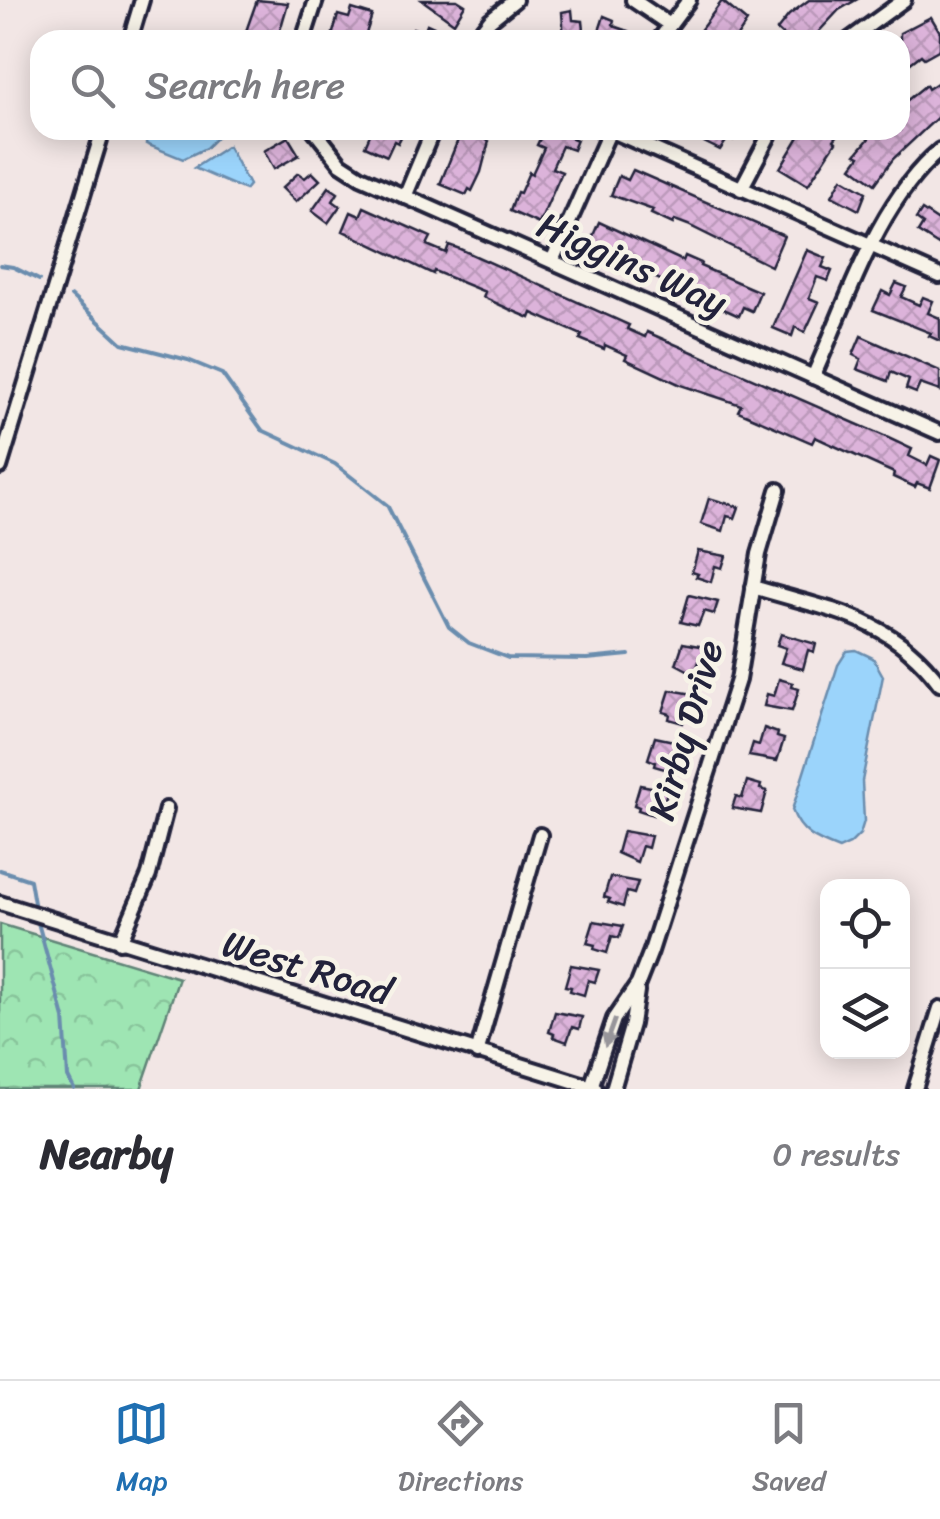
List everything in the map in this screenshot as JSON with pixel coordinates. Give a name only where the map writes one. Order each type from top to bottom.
[{"type":"street","points":[[133,30],[142,0]]},
{"type":"street","points":[[307,30],[316,0]]},
{"type":"street","points":[[482,30],[515,0]]},
{"type":"street","points":[[634,0],[670,25]]},
{"type":"street","points":[[667,30],[689,0]]},
{"type":"street","points":[[863,30],[904,0]]},
{"type":"street","points":[[0,467],[100,140]]},
{"type":"street","name":"Higgins Way","points":[[323,140],[348,169],[405,196],[940,432]]},
{"type":"street","points":[[405,196],[430,140]]},
{"type":"street","points":[[552,261],[606,140]]},
{"type":"street","points":[[632,140],[940,276]]},
{"type":"street","points":[[742,189],[767,140]]},
{"type":"street","points":[[814,377],[895,201],[940,150]]},
{"type":"street","name":"Kirby Drive","points":[[613,1089],[632,1024],[638,984],[738,680],[759,554],[778,490]]},
{"type":"street","points":[[753,587],[868,622],[897,638],[940,684]]},
{"type":"street","points":[[120,942],[148,875],[166,809]]},
{"type":"street","points":[[478,1053],[540,835]]},
{"type":"street","name":"West Road","points":[[0,903],[594,1088]]},
{"type":"street","name":"Kirby Drive","points":[[594,1088],[614,1019],[638,984]]},
{"type":"street","points":[[916,1089],[940,1008]]},
{"type":"green space","points":[[0,924],[179,978],[141,1089],[0,1089]]},
{"type":"water","points":[[147,140],[214,140],[183,159],[146,144]]},
{"type":"water","points":[[228,146],[249,185],[245,190],[194,168]]},
{"type":"water","points":[[856,650],[873,658],[883,676],[862,781],[864,821],[860,834],[839,849],[810,835],[792,810],[838,665],[847,651]]},
{"type":"building","points":[[257,0],[288,3],[280,30],[246,30]]},
{"type":"building","points":[[422,0],[457,0],[465,5],[454,23]]},
{"type":"building","points":[[809,0],[856,0],[839,10],[820,30],[777,30]]},
{"type":"building","points":[[722,1],[747,22],[742,30],[700,30]]},
{"type":"building","points":[[352,9],[372,15],[367,30],[334,30],[338,15],[349,18]]},
{"type":"building","points":[[572,10],[573,20],[583,21],[584,30],[563,30],[562,12]]},
{"type":"building","points":[[604,16],[625,30],[599,30]]},
{"type":"building","points":[[931,17],[940,32],[940,49],[910,63],[910,30],[906,30]]},
{"type":"building","points":[[940,81],[940,115],[893,159],[875,184],[852,167],[860,156],[856,154],[868,140],[910,140],[910,98],[926,85],[928,89]]},
{"type":"building","points":[[290,140],[299,155],[274,169],[264,151]]},
{"type":"building","points":[[368,140],[400,140],[394,141],[387,156],[365,146]]},
{"type":"building","points":[[458,140],[489,141],[472,191],[469,189],[466,195],[440,184]]},
{"type":"building","points":[[539,140],[577,140],[573,150],[562,146],[552,168],[562,172],[539,224],[510,211],[544,148],[537,145]]},
{"type":"building","points":[[700,140],[727,140],[720,150]]},
{"type":"building","points":[[797,140],[836,142],[808,185],[780,168]]},
{"type":"building","points":[[633,170],[784,236],[771,266],[688,225],[675,220],[673,224],[651,214],[653,210],[611,195],[619,176],[628,180]]},
{"type":"building","points":[[312,172],[320,180],[296,202],[282,188],[298,173],[305,178]]},
{"type":"building","points":[[842,178],[866,192],[859,210],[832,196]]},
{"type":"building","points":[[329,187],[338,193],[333,201],[340,206],[328,223],[312,211]]},
{"type":"building","points":[[364,207],[431,237],[427,245],[446,253],[449,245],[460,249],[629,325],[627,329],[645,337],[647,332],[884,436],[912,449],[909,456],[927,465],[931,456],[940,460],[930,488],[917,483],[915,487],[893,477],[894,473],[815,437],[812,443],[738,411],[741,405],[681,385],[625,359],[627,355],[580,339],[582,335],[532,313],[530,318],[511,310],[483,297],[485,292],[434,271],[433,274],[343,231],[351,212],[360,216]]},
{"type":"building","points":[[922,210],[940,222],[940,246],[918,232],[923,224],[916,219]]},
{"type":"building","points":[[599,222],[683,261],[685,256],[760,292],[752,311],[743,307],[739,316],[588,247]]},
{"type":"building","points":[[807,250],[826,258],[822,267],[832,271],[828,281],[817,277],[809,298],[819,302],[805,332],[795,327],[792,336],[773,328]]},
{"type":"building","points":[[896,283],[906,287],[901,297],[919,305],[923,297],[933,301],[928,313],[940,318],[940,341],[929,336],[931,333],[873,310],[882,291],[890,295]]},
{"type":"building","points":[[861,336],[940,371],[940,391],[920,384],[916,393],[906,389],[909,380],[891,372],[888,381],[857,369],[861,359],[853,355]]},
{"type":"building","points":[[709,498],[739,507],[735,518],[727,516],[723,531],[701,524]]},
{"type":"building","points":[[698,551],[726,556],[722,568],[715,566],[711,582],[692,572]]},
{"type":"building","points":[[689,595],[718,602],[714,614],[704,611],[698,626],[681,622]]},
{"type":"building","points":[[781,634],[816,644],[814,652],[808,650],[803,669],[781,663],[786,648],[777,645]]},
{"type":"building","points":[[683,643],[710,648],[707,660],[700,658],[695,674],[676,664]]},
{"type":"building","points":[[779,679],[799,689],[792,711],[764,706],[767,694],[774,696]]},
{"type":"building","points":[[670,690],[699,695],[695,708],[688,706],[683,723],[669,719],[670,714],[663,712]]},
{"type":"building","points":[[764,728],[784,739],[777,761],[749,756],[753,743],[759,745]]},
{"type":"building","points":[[655,737],[683,743],[680,755],[674,753],[668,770],[654,766],[655,762],[648,759]]},
{"type":"building","points":[[747,781],[767,791],[761,813],[732,808],[736,796],[742,798]]},
{"type":"building","points":[[640,785],[668,790],[664,802],[657,800],[653,815],[634,805]]},
{"type":"building","points":[[623,831],[651,836],[648,848],[642,846],[637,862],[617,853]]},
{"type":"building","points":[[610,877],[638,882],[634,894],[627,892],[623,907],[604,897]]},
{"type":"building","points":[[594,921],[623,926],[619,938],[612,936],[607,953],[587,943]]},
{"type":"building","points":[[571,965],[599,970],[595,982],[588,980],[584,995],[565,986]]},
{"type":"building","points":[[555,1012],[582,1017],[579,1029],[572,1027],[567,1042],[549,1032]]},
{"type":"waterway","points":[[0,265],[39,280]]},
{"type":"waterway","points":[[71,296],[122,343],[188,360],[222,374],[262,430],[335,464],[387,505],[449,627],[469,643],[508,658],[629,655]]},
{"type":"waterway","points":[[0,870],[30,880],[35,909]]},
{"type":"waterway","points":[[37,919],[64,1018],[68,1077],[74,1089]]}]
